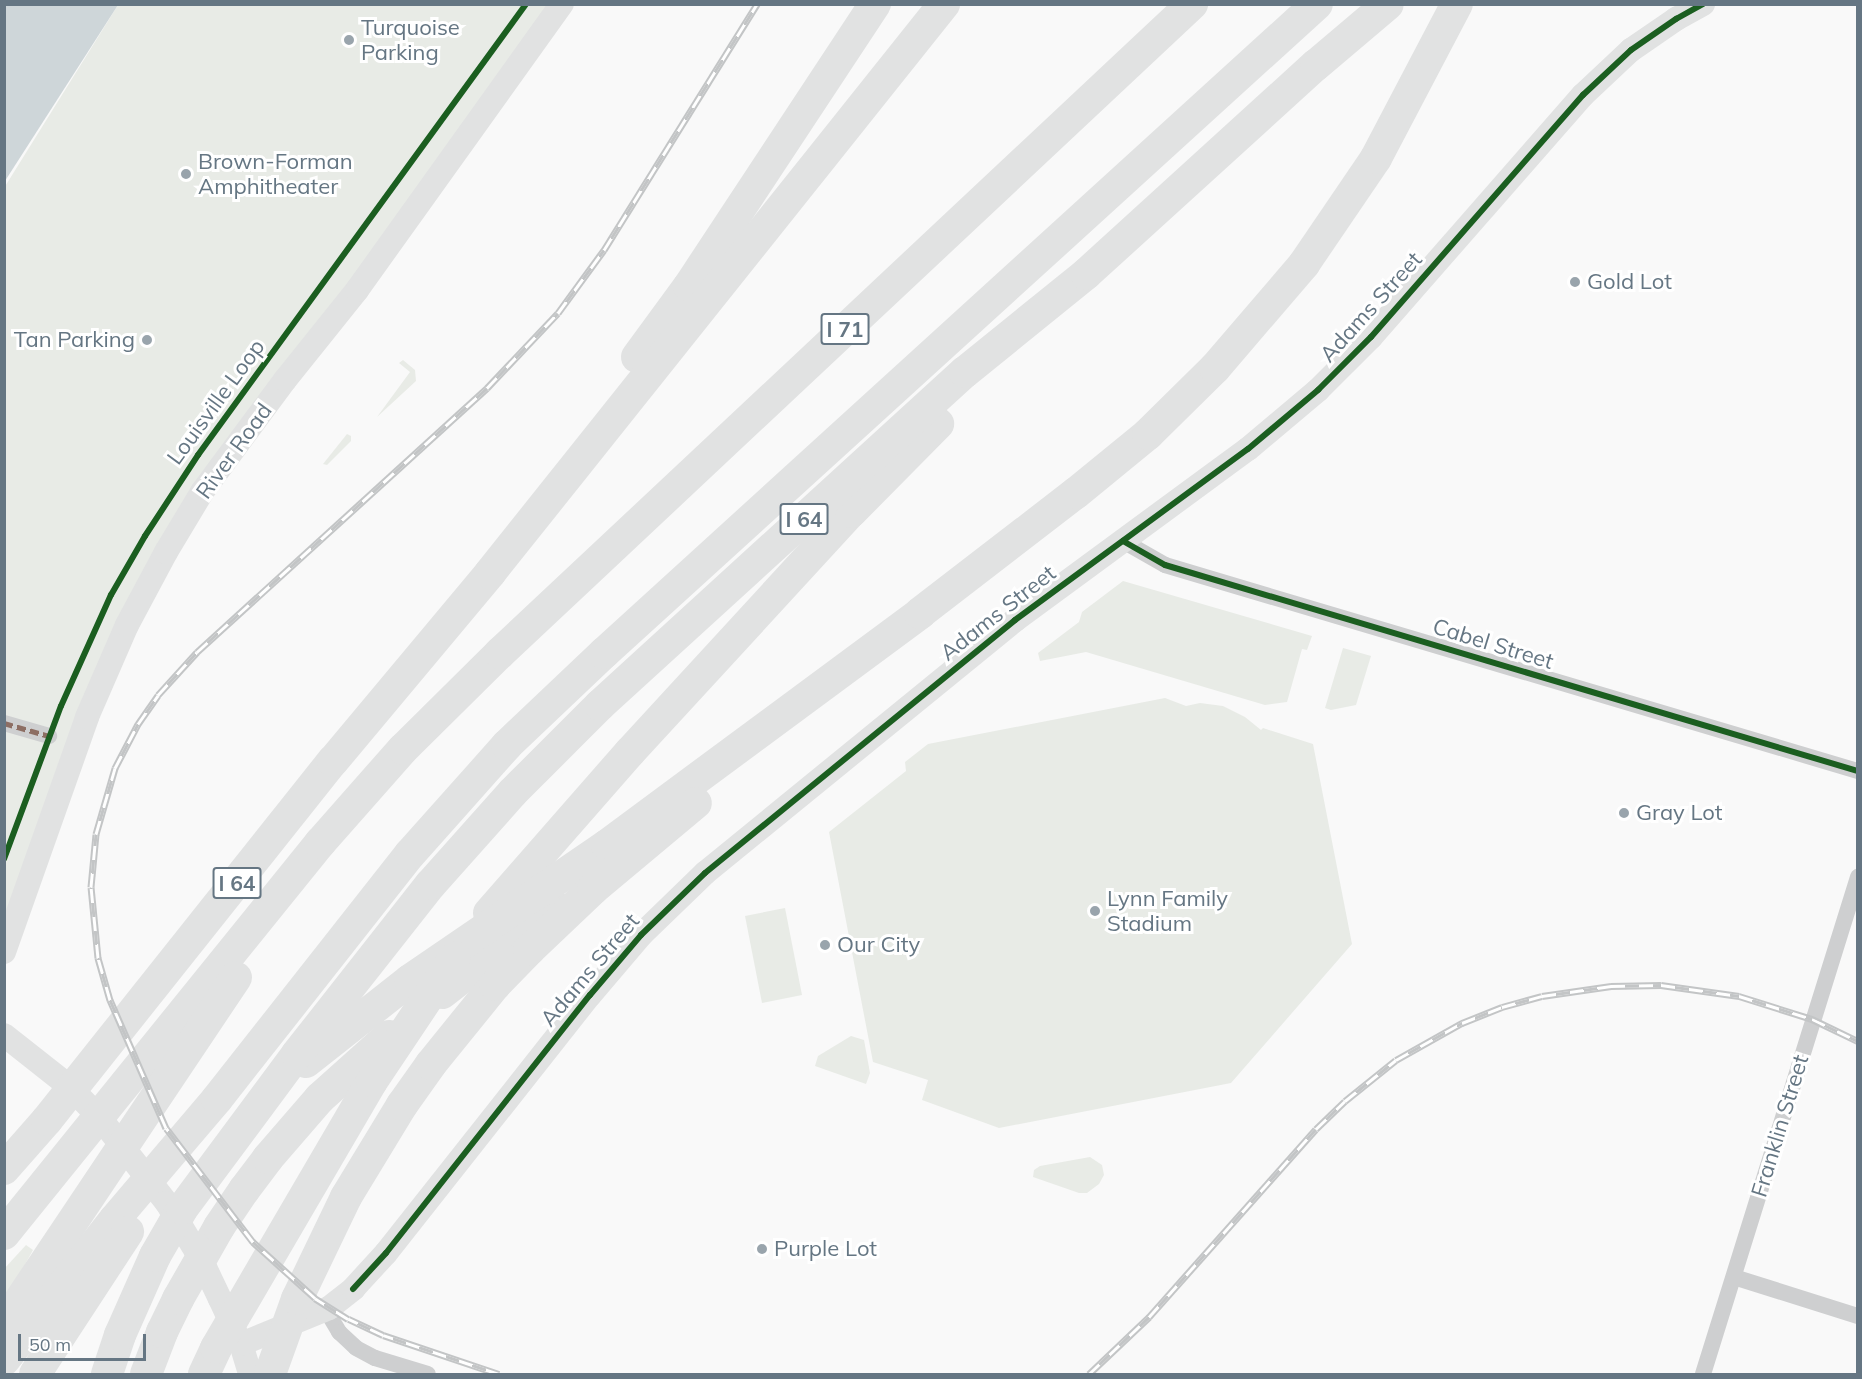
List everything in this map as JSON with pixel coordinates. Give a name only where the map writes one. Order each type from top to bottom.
[{"type":"highway","points":[[333,761],[689,286],[875,4]]},
{"type":"highway","name":"I 64","points":[[4,1169],[47,1120],[333,761],[490,573],[945,4]]},
{"type":"highway","name":"I 71","points":[[500,653],[1192,4]]},
{"type":"highway","points":[[1118,183],[1199,88],[1289,4]]},
{"type":"highway","points":[[4,1360],[129,1215],[217,1099],[410,854],[507,745],[604,653],[1317,4]]},
{"type":"highway","name":"I 64","points":[[107,1374],[120,1335],[155,1256],[182,1209],[273,1086],[431,884],[555,748],[965,372],[1086,274],[1316,65],[1388,4]]},
{"type":"highway","points":[[273,1086],[410,980],[607,845],[921,613],[1119,459],[1215,368],[1262,317],[1329,230],[1376,158],[1456,4]]},
{"type":"highway","points":[[204,1374],[221,1339],[372,1081],[422,1003],[498,903],[630,752],[851,512],[1086,274]]},
{"type":"highway","points":[[270,1374],[297,1299],[346,1197],[402,1105],[464,1021],[495,985],[593,889],[921,613]]},
{"type":"highway","points":[[4,1234],[361,795],[403,749],[500,653]]},
{"type":"highway","points":[[4,1324],[218,1004],[326,857],[500,653]]},
{"type":"highway","points":[[146,1374],[178,1299],[219,1227],[244,1190],[293,1127],[348,1071],[490,955],[697,803]]},
{"type":"highway","points":[[35,1374],[129,1215]]},
{"type":"street","name":"River Road","points":[[4,952],[87,717],[127,625],[166,552],[202,492],[290,374],[357,290],[562,4]]},
{"type":"street","name":"Adams Street","points":[[241,1344],[326,1310],[353,1289],[381,1260],[590,995],[641,935],[689,889],[744,840],[1015,620],[1248,449],[1318,390],[1378,328],[1583,95],[1631,50],[1676,19],[1703,4]]},
{"type":"street","name":"Cabel Street","points":[[1123,541],[1165,565],[1857,771]]},
{"type":"street","points":[[4,723],[49,736]]},
{"type":"street","name":"Franklin Street","points":[[1703,1374],[1857,877]]},
{"type":"street","points":[[4,1035],[70,1087],[120,1140],[167,1203],[202,1261],[241,1344],[250,1374]]},
{"type":"street","points":[[1734,1277],[1857,1316]]},
{"type":"street","points":[[326,1310],[339,1332],[356,1348],[375,1358],[428,1374]]},
{"type":"shaded area","points":[[4,5],[118,5],[5,181]]},
{"type":"shaded area","points":[[118,5],[564,5],[166,552],[5,947],[4,188]]},
{"type":"shaded area","points":[[403,360],[415,370],[416,381],[377,417],[410,372],[399,363]]},
{"type":"shaded area","points":[[347,434],[351,436],[351,441],[327,465],[323,464]]},
{"type":"shaded area","points":[[1123,581],[1312,636],[1307,650],[1302,649],[1287,702],[1265,705],[1086,652],[1040,661],[1038,653],[1079,622],[1082,612]]},
{"type":"shaded area","points":[[1343,648],[1371,656],[1356,705],[1331,710],[1325,708]]},
{"type":"shaded area","name":"Lynn Family Stadium","points":[[1165,698],[1186,706],[1200,703],[1223,706],[1245,717],[1261,730],[1263,728],[1313,744],[1352,944],[1231,1083],[999,1128],[922,1100],[928,1080],[873,1062],[829,832],[906,771],[905,762],[928,744]]},
{"type":"shaded area","points":[[785,908],[802,995],[762,1003],[745,916]]},
{"type":"shaded area","points":[[851,1036],[864,1040],[870,1073],[866,1084],[815,1066],[818,1056]]},
{"type":"shaded area","points":[[1090,1157],[1102,1165],[1104,1175],[1099,1184],[1087,1193],[1079,1193],[1033,1177],[1034,1170],[1040,1166]]},
{"type":"shaded area","points":[[26,1245],[33,1250],[5,1301],[4,1269]]},
{"type":"railway","points":[[499,1374],[383,1335],[348,1319],[315,1298],[253,1242],[166,1128],[110,1000],[98,958],[91,887],[96,834],[115,768],[138,724],[158,695],[197,652],[487,388],[558,313],[604,250],[757,4]]},
{"type":"railway","points":[[1089,1374],[1149,1317],[1316,1129],[1345,1101],[1396,1060],[1462,1023],[1502,1007],[1542,996],[1611,986],[1661,985],[1739,996],[1812,1019],[1858,1041]]},
{"type":"marked path","points":[[4,723],[49,736]]},
{"type":"cycle path","name":"Louisville Loop","points":[[4,859],[61,706],[111,595],[145,536],[198,455],[526,4]]},
{"type":"cycle path","points":[[353,1289],[386,1253],[590,995],[641,935],[705,873],[1015,620],[1248,449],[1318,390],[1371,337],[1583,95],[1631,50],[1676,19],[1703,4]]},
{"type":"cycle path","points":[[1123,541],[1165,565],[1858,771]]},
{"type":"place","name":"Turquoise Parking","points":[[349,40]]},
{"type":"place","name":"Brown-Forman Amphitheater","points":[[186,174]]},
{"type":"place","name":"Gold Lot","points":[[1575,282]]},
{"type":"place","name":"Tan Parking","points":[[147,340]]},
{"type":"place","name":"Gray Lot","points":[[1624,813]]},
{"type":"place","name":"Lynn Family Stadium","points":[[1095,911]]},
{"type":"place","name":"Our City","points":[[825,945]]},
{"type":"place","name":"Purple Lot","points":[[762,1249]]}]
